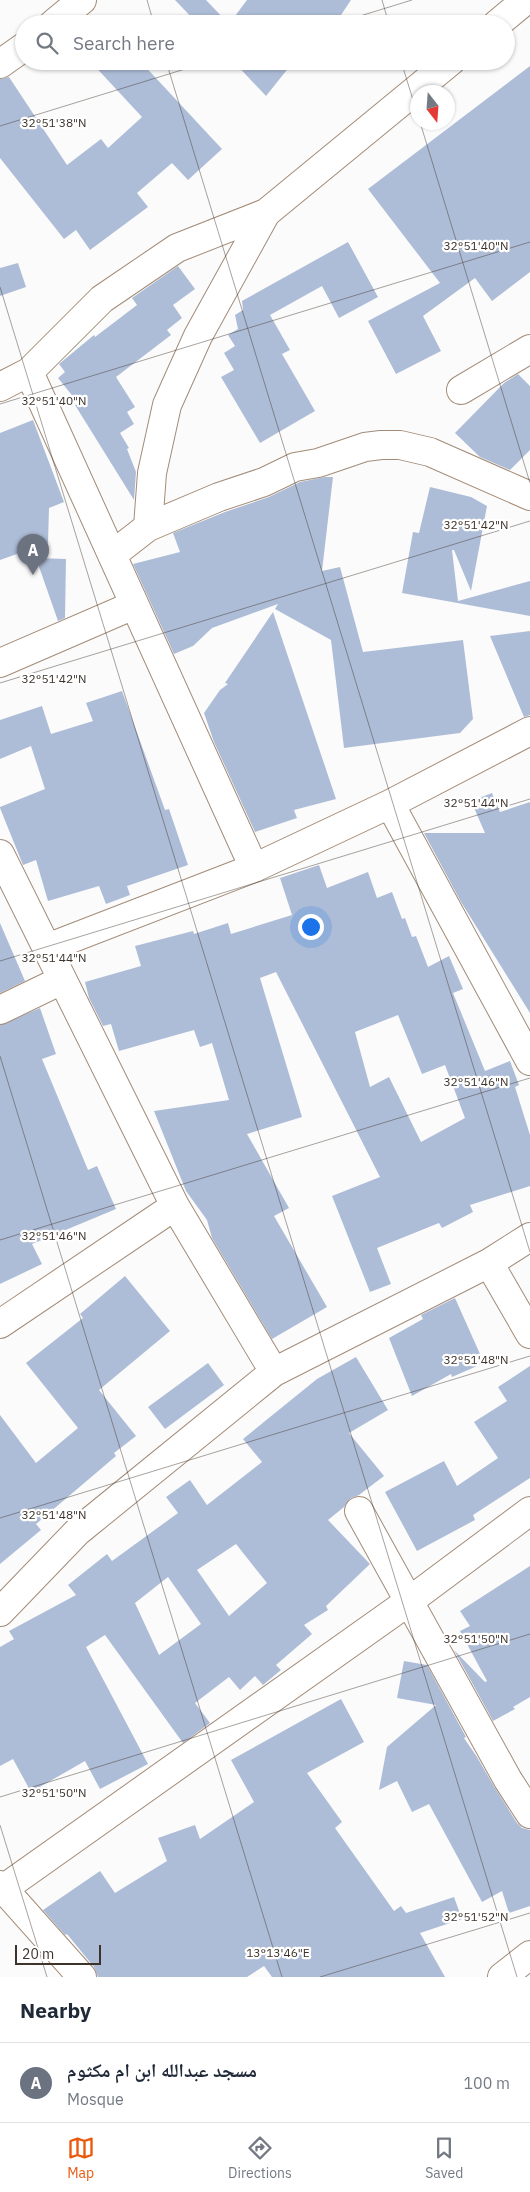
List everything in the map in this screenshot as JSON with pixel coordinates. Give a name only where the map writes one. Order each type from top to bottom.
[{"type":"street","points":[[64,15],[82,0]]},
{"type":"street","points":[[508,15],[526,0]]},
{"type":"street","points":[[0,64],[15,53]]},
{"type":"street","points":[[0,387],[28,372],[102,299],[177,248],[266,213],[440,70]]},
{"type":"street","points":[[148,527],[152,473],[167,405],[198,336],[266,213]]},
{"type":"street","points":[[461,390],[530,349]]},
{"type":"street","points":[[28,372],[254,868]]},
{"type":"street","points":[[112,555],[148,527],[219,497],[264,482],[295,467],[318,463],[365,447],[400,445],[430,452],[530,496]]},
{"type":"street","points":[[0,663],[134,605]]},
{"type":"street","points":[[47,948],[254,868],[390,804],[530,731]]},
{"type":"street","points":[[390,804],[530,1061]]},
{"type":"street","points":[[0,854],[175,1206],[274,1372]]},
{"type":"street","points":[[0,1010],[62,980]]},
{"type":"street","points":[[0,1324],[175,1206]]},
{"type":"street","points":[[0,1612],[77,1532],[274,1372],[489,1263],[530,1236]]},
{"type":"street","points":[[489,1263],[530,1334]]},
{"type":"street","points":[[82,1977],[1,1887],[408,1602],[530,1510]]},
{"type":"street","points":[[359,1511],[508,1780],[530,1814]]},
{"type":"street","points":[[502,1977],[530,1955]]},
{"type":"building","points":[[175,0],[206,0],[220,15],[189,15]]},
{"type":"building","points":[[247,0],[351,0],[341,15],[236,15]]},
{"type":"building","points":[[530,66],[530,272],[492,301],[475,278],[423,316],[441,351],[396,374],[368,321],[440,283],[368,189],[446,130],[455,130],[455,123]]},
{"type":"building","points":[[98,70],[148,70],[222,149],[188,180],[172,163],[137,193],[148,207],[90,250],[76,230],[64,239],[0,158],[0,79],[9,77],[67,165],[101,139],[108,148],[142,117]]},
{"type":"building","points":[[241,70],[287,70],[266,96]]},
{"type":"building","points":[[348,242],[378,297],[339,318],[322,286],[270,315],[290,350],[282,354],[315,411],[260,443],[221,377],[234,370],[224,353],[235,346],[228,335],[238,329],[235,315],[243,310],[242,301]]},
{"type":"building","points":[[18,263],[26,287],[0,296],[0,268]]},
{"type":"building","points":[[178,266],[195,289],[173,305],[182,318],[167,330],[171,335],[116,377],[135,407],[127,412],[134,424],[120,433],[129,448],[127,449],[136,472],[134,500],[75,405],[79,404],[58,378],[65,372],[59,364],[94,335],[95,337],[137,305],[132,298]]},
{"type":"building","points":[[518,374],[530,386],[530,450],[510,470],[480,457],[455,433],[504,383]]},
{"type":"building","points":[[33,420],[64,502],[49,508],[48,543],[0,560],[0,433]]},
{"type":"building","points":[[333,477],[322,571],[340,567],[363,652],[463,640],[473,719],[460,733],[344,748],[331,640],[275,609],[278,604],[212,628],[193,646],[174,654],[133,564],[180,552],[173,533],[269,497],[300,482]]},
{"type":"building","points":[[430,487],[471,497],[487,506],[471,591],[454,550],[452,550],[458,601],[530,581],[530,616],[402,593],[413,532],[419,533]]},
{"type":"building","points":[[36,558],[66,559],[65,618],[58,621]]},
{"type":"building","points":[[273,612],[336,799],[294,810],[297,818],[255,832],[214,742],[204,713],[220,690],[228,684],[225,683]]},
{"type":"building","points":[[530,631],[530,715],[524,717],[490,636]]},
{"type":"building","points":[[122,691],[165,810],[169,809],[188,865],[127,886],[130,895],[106,904],[99,886],[48,901],[36,860],[23,865],[0,808],[45,789],[31,746],[0,759],[0,720],[42,706],[51,734],[93,721],[86,703]]},
{"type":"building","points":[[492,793],[500,812],[530,802],[530,1013],[461,902],[424,833],[485,833],[471,801]]},
{"type":"building","points":[[319,865],[327,888],[368,872],[377,898],[392,892],[402,919],[405,918],[412,937],[416,936],[428,967],[449,956],[463,989],[453,993],[485,1071],[510,1061],[519,1085],[515,1087],[530,1135],[530,1186],[470,1205],[473,1212],[442,1228],[439,1223],[377,1248],[391,1284],[370,1292],[332,1196],[380,1177],[276,972],[260,978],[302,1117],[247,1134],[289,1208],[274,1216],[327,1307],[272,1339],[212,1238],[207,1220],[186,1191],[154,1111],[229,1100],[212,1043],[200,1047],[194,1030],[119,1051],[111,1024],[103,1026],[89,998],[85,982],[141,966],[135,946],[193,931],[194,934],[228,923],[231,934],[292,915],[280,878]],"holes":[[[398,1015],[422,1074],[445,1065],[465,1118],[421,1142],[389,1077],[370,1087],[355,1032]]]},
{"type":"building","points":[[0,923],[25,981],[0,993]]},
{"type":"building","points":[[40,1008],[56,1054],[42,1059],[88,1170],[97,1166],[116,1209],[32,1244],[42,1264],[0,1284],[0,1025]]},
{"type":"building","points":[[125,1276],[170,1331],[99,1390],[136,1436],[114,1453],[116,1456],[36,1524],[41,1530],[0,1564],[0,1415],[36,1463],[78,1428],[26,1363],[83,1318],[80,1314]]},
{"type":"building","points":[[455,1298],[484,1363],[452,1377],[451,1374],[412,1396],[389,1338],[423,1319],[421,1315]]},
{"type":"building","points":[[356,1357],[388,1410],[349,1433],[384,1476],[359,1495],[351,1498],[344,1507],[328,1520],[370,1564],[326,1606],[328,1610],[304,1625],[312,1634],[276,1665],[281,1670],[263,1685],[255,1676],[240,1690],[229,1677],[195,1703],[210,1723],[183,1743],[105,1635],[86,1647],[148,1764],[100,1789],[85,1761],[31,1792],[13,1759],[0,1766],[0,1647],[14,1639],[9,1631],[76,1595],[68,1585],[107,1554],[112,1561],[178,1513],[166,1497],[190,1480],[207,1505],[262,1462],[243,1439],[317,1379]],"holes":[[[236,1544],[267,1583],[229,1616],[197,1570]],[[168,1577],[201,1624],[159,1655],[135,1603]]]},
{"type":"building","points":[[208,1363],[224,1385],[165,1429],[148,1407]]},
{"type":"building","points":[[530,1366],[530,1478],[473,1515],[475,1520],[417,1551],[385,1492],[444,1461],[457,1486],[498,1458],[474,1422],[507,1401],[498,1387]]},
{"type":"building","points":[[530,1566],[530,1697],[513,1707],[515,1709],[493,1721],[454,1650],[485,1682],[487,1681],[460,1631],[470,1626],[460,1611]]},
{"type":"building","points":[[404,1661],[427,1665],[466,1737],[464,1738],[495,1788],[517,1823],[522,1828],[530,1830],[530,1906],[509,1913],[502,1891],[482,1902],[429,1804],[412,1812],[397,1781],[379,1790],[387,1747],[436,1705],[397,1698]]},
{"type":"building","points":[[341,1699],[364,1742],[307,1773],[342,1822],[335,1828],[394,1911],[401,1906],[406,1913],[454,1897],[462,1919],[420,1933],[445,1977],[272,1977],[264,1966],[247,1977],[98,1977],[94,1967],[67,1934],[65,1935],[43,1910],[100,1871],[115,1893],[167,1861],[158,1838],[195,1825],[200,1839],[254,1802],[231,1760]]},
{"type":"place","name":"مسجد عبدالله ابن ام مكثوم","points":[[33,575]]}]
